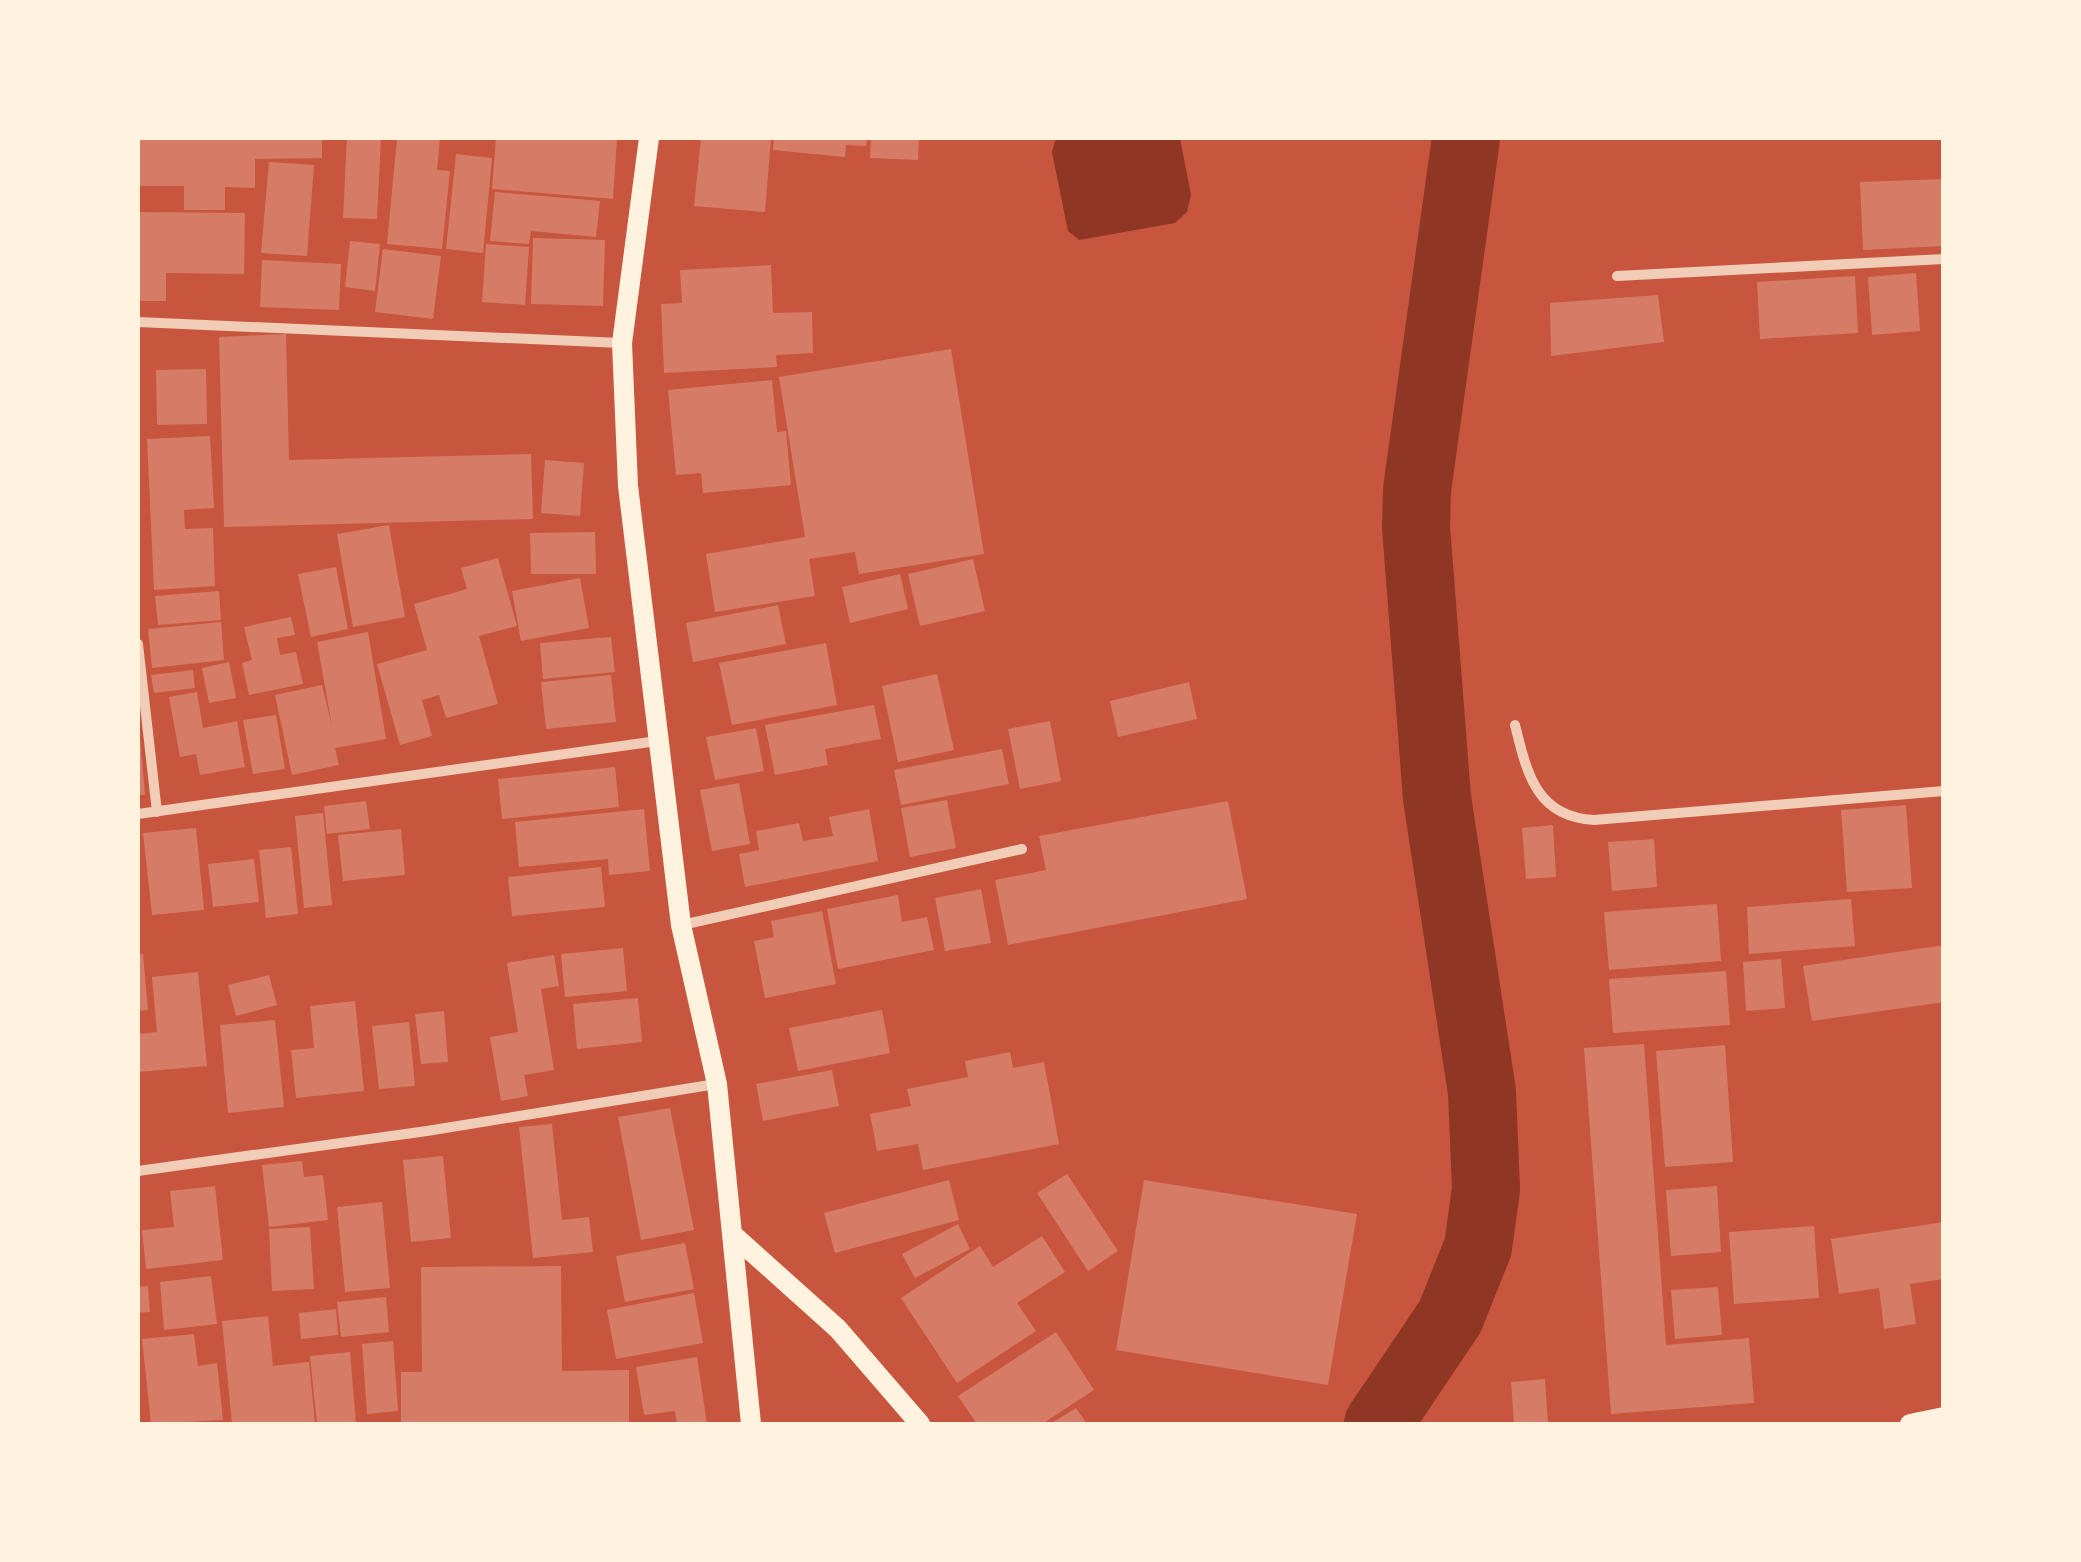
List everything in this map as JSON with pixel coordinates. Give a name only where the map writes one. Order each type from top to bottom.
[{"type":"main road","points":[[649,138],[622,343],[628,486],[681,925],[717,1084],[751,1424]]},
{"type":"main road","points":[[732,1234],[838,1329],[920,1424]]},
{"type":"main road","points":[[1910,1424],[1944,1417]]},
{"type":"street","points":[[1617,276],[1944,259]]},
{"type":"street","points":[[138,322],[622,343]]},
{"type":"street","points":[[138,644],[157,812]]},
{"type":"street","points":[[1515,725],[1528,772],[1540,794],[1572,818],[1594,820],[1944,791]]},
{"type":"street","points":[[138,814],[658,740]]},
{"type":"street","points":[[681,925],[1022,849]]},
{"type":"street","points":[[138,1172],[428,1131],[717,1084]]},
{"type":"shaded area","points":[[1056,138],[1180,138],[1191,195],[1187,212],[1175,223],[1079,240],[1068,231],[1052,152]]},
{"type":"building","points":[[138,138],[322,138],[322,158],[255,159],[255,188],[225,187],[225,210],[184,210],[184,186],[138,186]]},
{"type":"building","points":[[347,138],[381,138],[377,219],[343,218]]},
{"type":"building","points":[[397,138],[440,138],[437,170],[450,171],[442,249],[387,244]]},
{"type":"building","points":[[496,138],[617,139],[613,199],[492,189]]},
{"type":"building","points":[[701,138],[771,138],[765,212],[694,206]]},
{"type":"building","points":[[774,138],[867,138],[866,146],[846,145],[845,157],[773,150]]},
{"type":"building","points":[[871,138],[919,138],[918,160],[870,158]]},
{"type":"building","points":[[456,154],[492,158],[483,253],[446,249]]},
{"type":"building","points":[[269,162],[314,165],[307,256],[261,253]]},
{"type":"building","points":[[1944,179],[1944,246],[1863,250],[1860,182]]},
{"type":"building","points":[[495,192],[600,201],[596,237],[531,231],[529,244],[490,241]]},
{"type":"building","points":[[138,212],[245,213],[244,274],[166,273],[166,301],[138,301]]},
{"type":"building","points":[[533,238],[605,240],[603,306],[531,304]]},
{"type":"building","points":[[350,241],[380,244],[375,291],[345,287]]},
{"type":"building","points":[[486,244],[529,247],[525,305],[482,302]]},
{"type":"building","points":[[383,249],[441,256],[433,319],[375,312]]},
{"type":"building","points":[[262,260],[341,264],[339,310],[260,307]]},
{"type":"building","points":[[771,265],[773,313],[812,312],[813,353],[776,355],[777,367],[664,373],[661,304],[682,303],[680,270]]},
{"type":"building","points":[[1916,273],[1920,331],[1872,335],[1868,277]]},
{"type":"building","points":[[1855,276],[1858,333],[1760,339],[1757,282]]},
{"type":"building","points":[[1658,295],[1664,342],[1551,356],[1550,303]]},
{"type":"building","points":[[286,334],[289,460],[531,454],[533,519],[224,527],[219,337]]},
{"type":"building","points":[[951,349],[984,554],[859,574],[855,552],[809,559],[815,596],[715,612],[706,554],[805,537],[779,377]]},
{"type":"building","points":[[206,369],[207,424],[157,425],[156,370]]},
{"type":"building","points":[[772,380],[777,432],[786,431],[791,485],[703,493],[701,473],[676,475],[668,390]]},
{"type":"building","points":[[210,436],[214,508],[184,510],[185,529],[213,528],[215,586],[154,590],[147,439]]},
{"type":"building","points":[[545,460],[584,463],[580,516],[541,513]]},
{"type":"building","points":[[389,525],[405,617],[353,627],[337,534]]},
{"type":"building","points":[[595,532],[596,574],[531,574],[530,533]]},
{"type":"building","points":[[498,558],[517,626],[479,636],[498,704],[446,718],[439,695],[422,700],[432,736],[400,745],[377,664],[427,650],[414,604],[467,589],[461,568]]},
{"type":"building","points":[[973,559],[985,611],[920,626],[908,574]]},
{"type":"building","points":[[336,567],[348,629],[311,637],[298,574]]},
{"type":"building","points":[[900,574],[908,609],[850,623],[842,587]]},
{"type":"building","points":[[580,578],[589,628],[521,641],[512,591]]},
{"type":"building","points":[[219,591],[221,620],[158,625],[155,596]]},
{"type":"building","points":[[778,605],[786,644],[693,662],[686,623]]},
{"type":"building","points":[[291,617],[295,635],[277,638],[280,655],[296,652],[303,684],[249,695],[242,663],[252,660],[244,627]]},
{"type":"building","points":[[221,622],[224,660],[152,668],[148,629]]},
{"type":"building","points":[[368,632],[386,739],[335,748],[339,765],[292,775],[275,695],[322,685],[332,726],[317,642]]},
{"type":"building","points":[[611,637],[615,672],[543,679],[540,643]]},
{"type":"building","points":[[826,643],[837,705],[732,725],[719,663]]},
{"type":"building","points":[[229,662],[236,698],[209,703],[202,668]]},
{"type":"building","points":[[193,670],[195,688],[154,693],[151,675]]},
{"type":"building","points":[[937,674],[954,750],[898,762],[882,686]]},
{"type":"building","points":[[611,675],[616,722],[546,729],[541,682]]},
{"type":"building","points":[[1189,682],[1197,719],[1118,737],[1110,701]]},
{"type":"building","points":[[197,692],[203,728],[237,721],[245,767],[200,775],[196,754],[180,757],[169,697]]},
{"type":"building","points":[[874,705],[881,739],[825,749],[828,765],[775,775],[765,725]]},
{"type":"building","points":[[276,715],[285,769],[253,774],[243,720]]},
{"type":"building","points":[[1050,721],[1061,781],[1020,789],[1008,729]]},
{"type":"building","points":[[756,728],[764,771],[715,780],[706,737]]},
{"type":"building","points":[[140,736],[145,795],[138,795]]},
{"type":"building","points":[[1002,749],[1009,784],[901,805],[894,770]]},
{"type":"building","points":[[615,767],[619,807],[502,819],[498,779]]},
{"type":"building","points":[[739,783],[750,844],[712,851],[700,790]]},
{"type":"building","points":[[947,800],[956,848],[910,857],[901,808]]},
{"type":"building","points":[[366,801],[370,829],[327,834],[324,806]]},
{"type":"building","points":[[1228,801],[1247,899],[1008,945],[995,880],[1046,870],[1039,836]]},
{"type":"building","points":[[1906,805],[1912,888],[1847,892],[1841,810]]},
{"type":"building","points":[[644,809],[650,871],[609,875],[608,859],[519,867],[515,822]]},
{"type":"building","points":[[869,809],[878,861],[745,887],[739,854],[759,850],[756,831],[799,823],[803,841],[833,836],[829,817]]},
{"type":"building","points":[[323,813],[332,905],[304,908],[295,816]]},
{"type":"building","points":[[1553,825],[1556,877],[1526,879],[1522,828]]},
{"type":"building","points":[[196,828],[204,910],[152,915],[143,833]]},
{"type":"building","points":[[401,829],[405,875],[343,881],[338,835]]},
{"type":"building","points":[[1654,839],[1657,887],[1612,891],[1608,842]]},
{"type":"building","points":[[291,847],[298,914],[266,918],[259,850]]},
{"type":"building","points":[[254,859],[259,902],[213,907],[208,864]]},
{"type":"building","points":[[601,867],[605,907],[512,916],[508,877]]},
{"type":"building","points":[[981,889],[991,943],[945,951],[935,898]]},
{"type":"building","points":[[898,895],[902,922],[927,917],[934,950],[838,969],[827,909]]},
{"type":"building","points":[[1851,899],[1855,946],[1749,954],[1747,907]]},
{"type":"building","points":[[1717,904],[1721,961],[1609,970],[1604,912]]},
{"type":"building","points":[[822,911],[836,984],[765,998],[754,941],[774,937],[771,921]]},
{"type":"building","points":[[1944,945],[1944,1002],[1812,1021],[1803,966]]},
{"type":"building","points":[[623,948],[627,991],[565,997],[561,954]]},
{"type":"building","points":[[143,954],[148,1010],[138,1011],[138,955]]},
{"type":"building","points":[[554,955],[559,986],[541,989],[554,1070],[524,1075],[528,1096],[501,1101],[490,1037],[518,1032],[507,963]]},
{"type":"building","points":[[1781,959],[1785,1008],[1746,1011],[1743,962]]},
{"type":"building","points":[[1726,971],[1730,1025],[1613,1033],[1609,979]]},
{"type":"building","points":[[198,972],[207,1066],[138,1072],[138,1034],[157,1032],[152,977]]},
{"type":"building","points":[[269,975],[277,1005],[236,1016],[228,985]]},
{"type":"building","points":[[638,998],[642,1042],[577,1049],[573,1004]]},
{"type":"building","points":[[355,1001],[364,1091],[296,1098],[291,1050],[314,1048],[310,1006]]},
{"type":"building","points":[[882,1010],[890,1053],[798,1071],[789,1028]]},
{"type":"building","points":[[444,1011],[448,1062],[421,1064],[415,1014]]},
{"type":"building","points":[[275,1020],[284,1107],[228,1113],[220,1025]]},
{"type":"building","points":[[409,1022],[415,1086],[379,1089],[372,1026]]},
{"type":"building","points":[[1644,1044],[1666,1345],[1749,1338],[1754,1403],[1611,1414],[1584,1048]]},
{"type":"building","points":[[1725,1045],[1733,1162],[1665,1167],[1656,1051]]},
{"type":"building","points":[[1010,1052],[1013,1068],[1044,1062],[1059,1144],[923,1170],[918,1144],[877,1151],[870,1114],[911,1106],[907,1089],[968,1077],[965,1061]]},
{"type":"building","points":[[832,1070],[839,1106],[763,1121],[756,1084]]},
{"type":"building","points":[[670,1108],[694,1230],[641,1240],[618,1117]]},
{"type":"building","points":[[552,1124],[562,1220],[589,1217],[593,1252],[533,1258],[519,1127]]},
{"type":"building","points":[[443,1156],[451,1238],[411,1242],[403,1160]]},
{"type":"building","points":[[302,1161],[304,1177],[323,1175],[328,1220],[269,1227],[262,1165]]},
{"type":"building","points":[[1067,1174],[1118,1251],[1088,1271],[1037,1193]]},
{"type":"building","points":[[949,1180],[959,1220],[835,1253],[824,1213]]},
{"type":"building","points":[[1144,1180],[1357,1214],[1328,1385],[1116,1350]]},
{"type":"building","points":[[215,1186],[223,1260],[146,1269],[142,1230],[174,1227],[170,1191]]},
{"type":"building","points":[[1717,1186],[1721,1252],[1671,1256],[1666,1190]]},
{"type":"building","points":[[382,1202],[390,1288],[345,1292],[337,1207]]},
{"type":"building","points":[[1944,1222],[1944,1279],[1910,1284],[1916,1324],[1884,1329],[1879,1288],[1839,1294],[1831,1239]]},
{"type":"building","points":[[958,1224],[970,1249],[915,1278],[902,1254]]},
{"type":"building","points":[[1814,1226],[1819,1298],[1734,1304],[1729,1232]]},
{"type":"building","points":[[310,1227],[314,1289],[272,1291],[269,1229]]},
{"type":"building","points":[[1042,1236],[1065,1272],[1017,1303],[1036,1331],[957,1383],[901,1298],[980,1246],[993,1267]]},
{"type":"building","points":[[685,1243],[694,1289],[625,1302],[616,1256]]},
{"type":"building","points":[[561,1266],[562,1371],[629,1370],[629,1424],[401,1424],[401,1372],[422,1372],[421,1267]]},
{"type":"building","points":[[211,1276],[217,1324],[164,1330],[160,1282]]},
{"type":"building","points":[[148,1286],[150,1312],[138,1313],[138,1287]]},
{"type":"building","points":[[1718,1287],[1722,1335],[1675,1339],[1671,1290]]},
{"type":"building","points":[[694,1293],[703,1343],[616,1359],[607,1310]]},
{"type":"building","points":[[386,1297],[389,1332],[341,1337],[337,1302]]},
{"type":"building","points":[[336,1309],[338,1335],[301,1339],[299,1313]]},
{"type":"building","points":[[268,1316],[273,1366],[309,1362],[315,1423],[232,1424],[222,1321]]},
{"type":"building","points":[[1056,1332],[1094,1390],[1042,1424],[977,1424],[958,1396]]},
{"type":"building","points":[[194,1334],[198,1366],[217,1363],[223,1420],[151,1424],[142,1339]]},
{"type":"building","points":[[393,1341],[398,1411],[367,1414],[362,1344]]},
{"type":"building","points":[[350,1352],[356,1424],[317,1424],[310,1356]]},
{"type":"building","points":[[697,1357],[707,1424],[677,1424],[675,1411],[644,1415],[636,1367]]},
{"type":"building","points":[[1545,1379],[1548,1424],[1514,1424],[1511,1382]]},
{"type":"building","points":[[1076,1408],[1087,1424],[1050,1424]]},
{"type":"waterway","points":[[1378,1424],[1450,1317],[1478,1247],[1486,1189],[1482,1092],[1437,798],[1416,527],[1417,490],[1466,138]]}]
